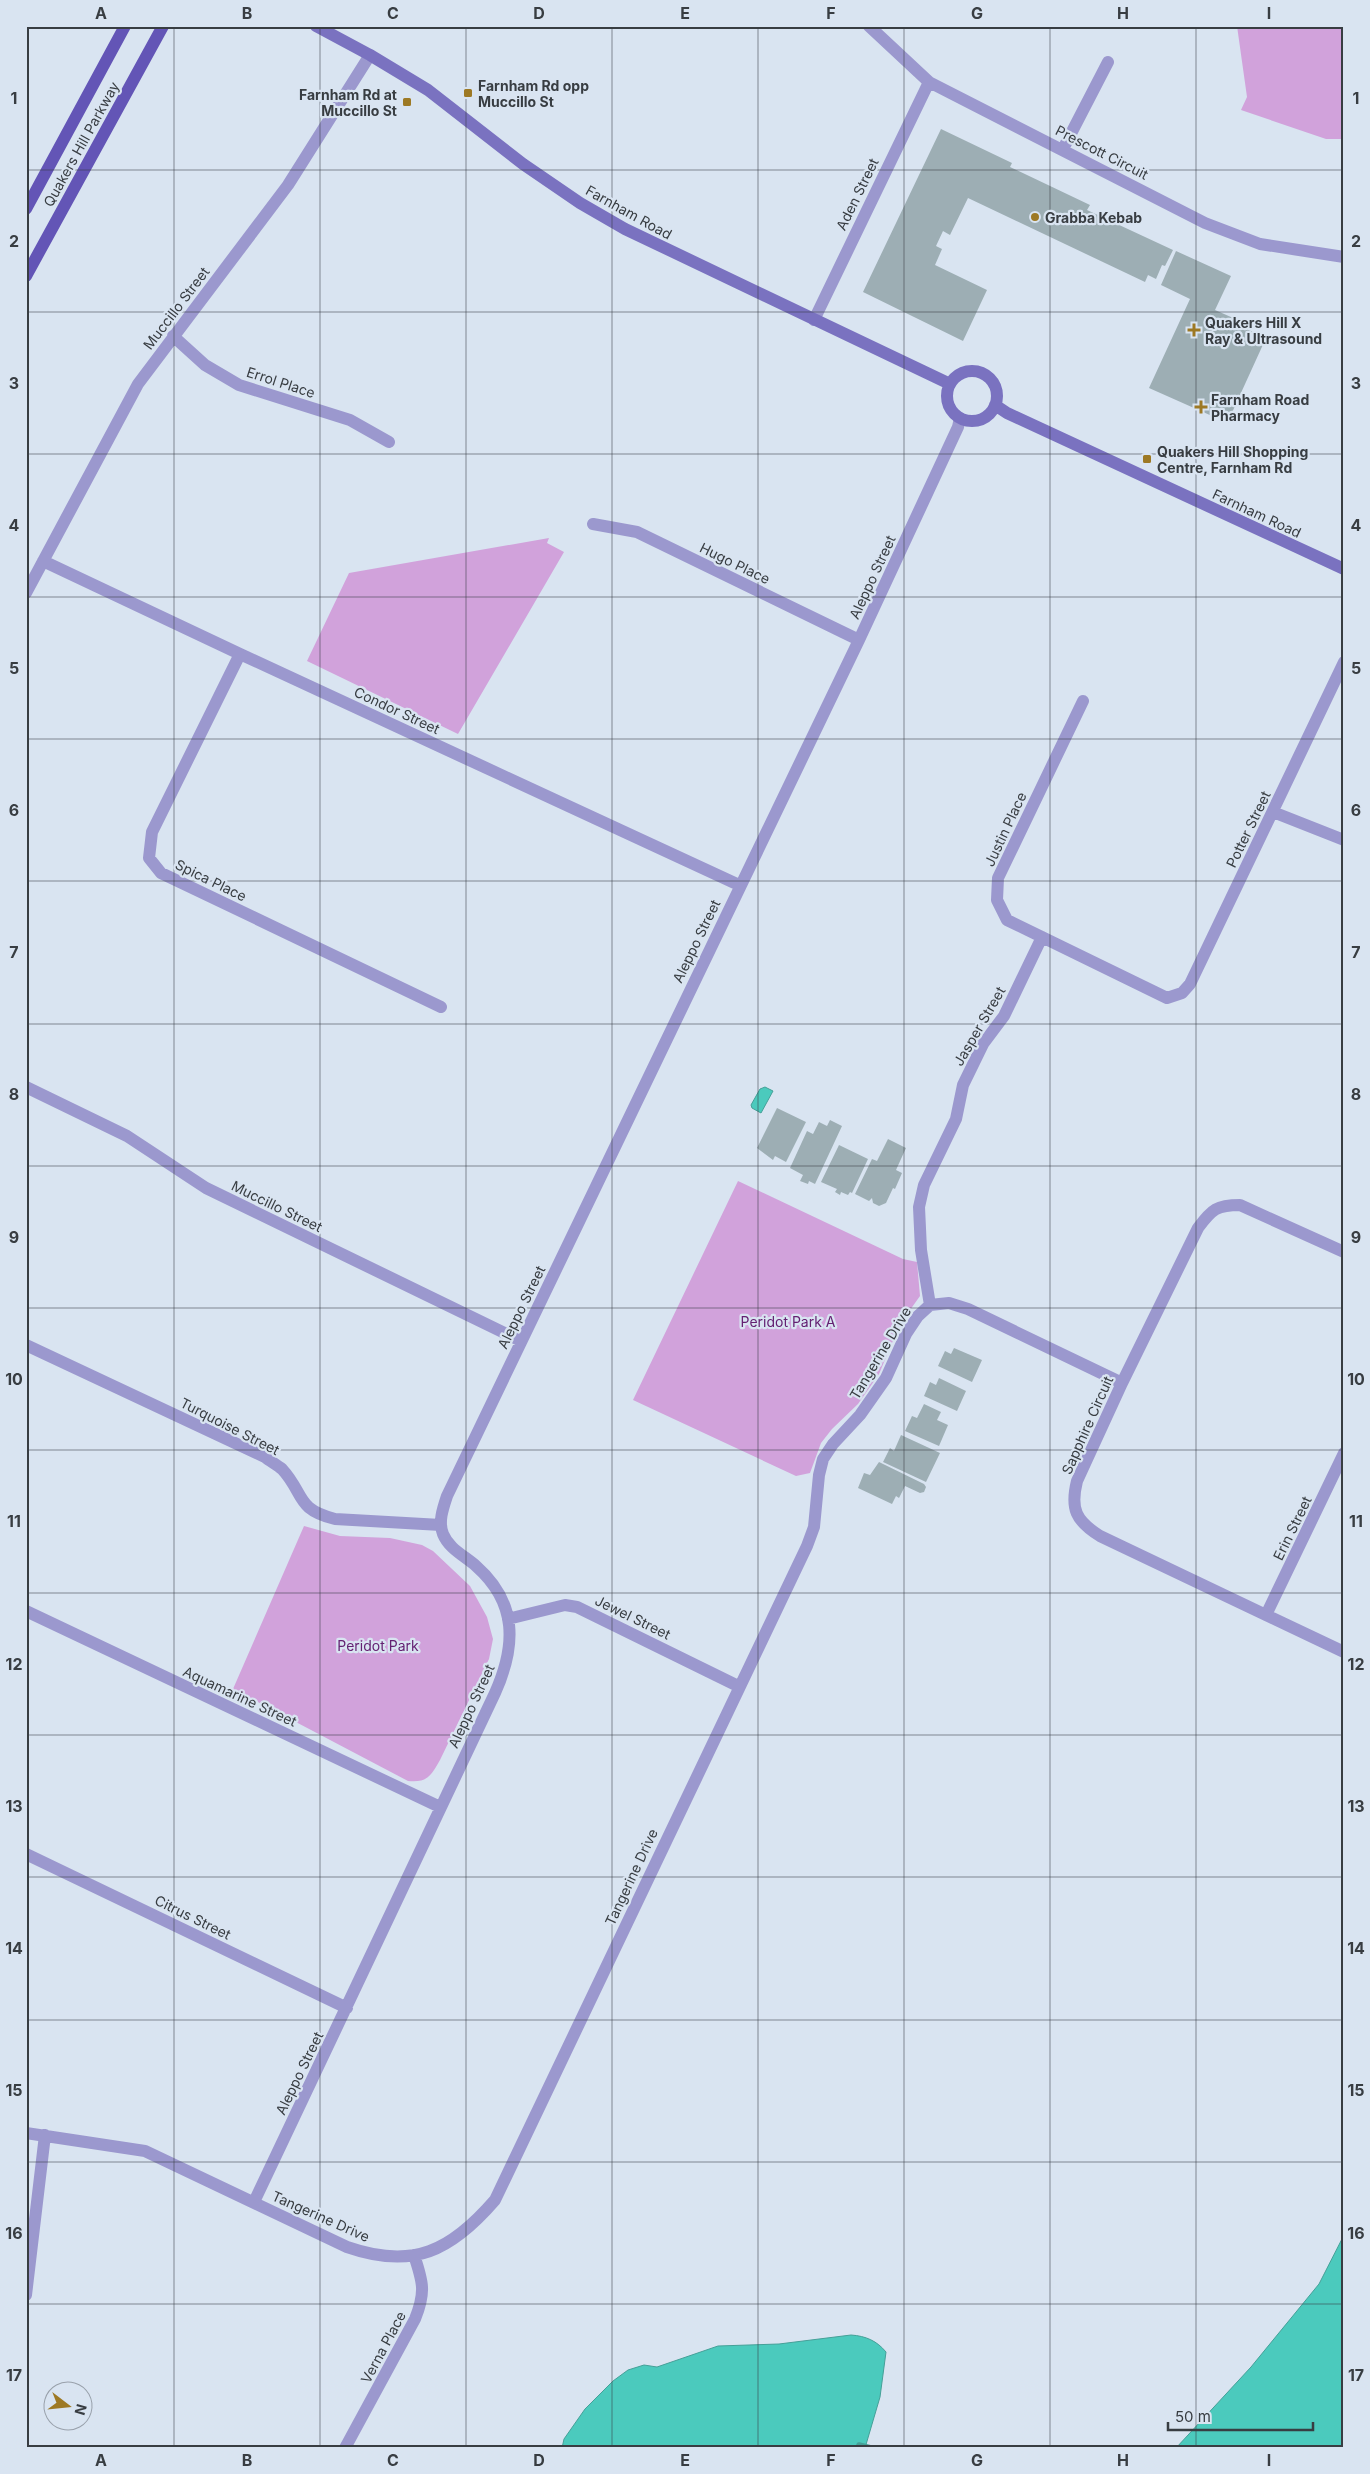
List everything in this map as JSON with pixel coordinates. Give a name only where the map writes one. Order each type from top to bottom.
[{"type":"main road","name":"Quakers Hill Parkway","points":[[26,209],[125,26]]},
{"type":"main road","name":"Quakers Hill Parkway","points":[[26,276],[162,26]]},
{"type":"street","name":"Farnham Road","points":[[316,26],[370,55],[428,90],[523,164],[580,203],[666,249],[950,384]]},
{"type":"street","name":"Prescott Circuit","points":[[869,26],[929,82],[1205,223],[1260,244],[1344,256]]},
{"type":"street","name":"Muccillo Street","points":[[26,593],[138,384],[288,185],[370,55]]},
{"type":"street","points":[[1063,149],[1108,62]]},
{"type":"street","name":"Aden Street","points":[[814,320],[929,82]]},
{"type":"street","name":"Errol Place","points":[[173,336],[205,365],[239,385],[350,420],[389,442]]},
{"type":"street","points":[[977,371],[984,374],[994,384],[997,398],[995,405],[987,416],[980,420],[973,421],[960,418],[949,407],[947,391],[950,384],[962,373],[977,371]]},
{"type":"street","name":"Farnham Road","points":[[995,405],[1007,413],[1344,569]]},
{"type":"street","name":"Aleppo Street","points":[[254,2202],[503,1675],[509,1655],[511,1637],[503,1603],[488,1578],[448,1542],[441,1525],[447,1496],[739,884],[859,640],[958,427],[960,418]]},
{"type":"street","name":"Hugo Place","points":[[593,524],[637,532],[859,640]]},
{"type":"street","name":"Condor Street","points":[[43,561],[739,884]]},
{"type":"street","name":"Spica Place","points":[[240,654],[152,832],[149,858],[161,873],[441,1007]]},
{"type":"street","name":"Potter Street","points":[[1167,998],[1182,993],[1190,984],[1344,662]]},
{"type":"street","name":"Justin Place","points":[[1083,700],[998,878],[997,900],[1007,920],[1167,998]]},
{"type":"street","points":[[1273,812],[1344,840]]},
{"type":"street","name":"Jasper Street","points":[[930,1305],[921,1250],[919,1207],[924,1185],[956,1119],[963,1085],[983,1044],[1004,1016],[1042,937]]},
{"type":"street","name":"Muccillo Street","points":[[26,1087],[127,1136],[206,1188],[521,1341]]},
{"type":"street","name":"Sapphire Circuit","points":[[1344,1252],[1256,1210],[1240,1205],[1222,1205],[1208,1213],[1198,1228],[1122,1384],[1077,1481],[1073,1497],[1076,1513],[1086,1527],[1100,1536],[1344,1652]]},
{"type":"street","name":"Tangerine Drive","points":[[26,2133],[145,2151],[360,2251],[385,2257],[414,2255],[446,2245],[472,2226],[495,2200],[814,1527],[818,1475],[824,1459],[833,1444],[865,1408],[886,1378],[906,1334],[918,1316],[930,1305],[949,1302],[968,1309],[1122,1384]]},
{"type":"street","name":"Turquoise Street","points":[[26,1345],[265,1458],[282,1469],[305,1507],[318,1515],[334,1519],[441,1525]]},
{"type":"street","name":"Erin Street","points":[[1266,1615],[1344,1453]]},
{"type":"street","name":"Jewel Street","points":[[508,1618],[565,1605],[577,1607],[738,1686]]},
{"type":"street","name":"Aquamarine Street","points":[[26,1612],[440,1807]]},
{"type":"street","name":"Citrus Street","points":[[26,1854],[347,2008]]},
{"type":"street","points":[[26,2296],[45,2135]]},
{"type":"street","name":"Verna Place","points":[[345,2448],[415,2319],[422,2302],[424,2284],[414,2255]]},
{"type":"green space","points":[[1237,26],[1344,26],[1344,139],[1326,139],[1241,110],[1247,97]]},
{"type":"green space","points":[[549,538],[547,543],[564,552],[458,734],[307,661],[349,573]]},
{"type":"green space","name":"Peridot Park A","points":[[738,1181],[903,1259],[917,1262],[920,1296],[900,1324],[879,1374],[858,1404],[832,1429],[821,1443],[810,1473],[796,1476],[633,1400]]},
{"type":"green space","name":"Peridot Park","points":[[304,1526],[340,1536],[390,1538],[422,1545],[433,1551],[470,1586],[487,1617],[493,1639],[489,1659],[440,1760],[431,1774],[420,1781],[408,1781],[233,1689]]},
{"type":"shaded area","points":[[765,1087],[773,1091],[761,1113],[752,1108],[751,1105],[760,1089]]},
{"type":"shaded area","points":[[1344,2235],[1344,2448],[1176,2448],[1251,2367],[1319,2284]]},
{"type":"shaded area","points":[[851,2335],[871,2340],[886,2352],[880,2397],[865,2448],[562,2448],[564,2439],[585,2409],[613,2381],[628,2370],[644,2365],[657,2367],[718,2346],[779,2344]]},
{"type":"building","points":[[941,129],[1012,163],[1010,167],[1090,205],[1087,210],[1173,250],[1165,266],[1162,265],[1156,279],[1148,275],[1145,282],[968,198],[950,235],[943,231],[936,246],[942,249],[935,265],[987,290],[963,341],[863,292]]},
{"type":"building","points":[[1176,251],[1231,276],[1215,310],[1240,321],[1238,325],[1266,338],[1230,417],[1224,414],[1221,420],[1149,388],[1190,299],[1161,285]]},
{"type":"building","points":[[777,1108],[806,1122],[786,1162],[775,1156],[773,1160],[757,1148]]},
{"type":"building","points":[[830,1120],[842,1126],[815,1184],[809,1181],[808,1184],[800,1181],[803,1175],[790,1168],[807,1131],[813,1134],[819,1122],[827,1126]]},
{"type":"building","points":[[888,1139],[906,1148],[896,1170],[902,1173],[895,1189],[893,1188],[886,1203],[879,1206],[873,1203],[872,1198],[869,1201],[855,1194],[872,1159],[877,1161]]},
{"type":"building","points":[[839,1145],[868,1159],[852,1193],[850,1192],[848,1195],[841,1192],[840,1195],[835,1192],[837,1189],[821,1182]]},
{"type":"building","points":[[954,1348],[982,1360],[972,1382],[938,1366],[945,1351],[951,1354]]},
{"type":"building","points":[[939,1378],[966,1391],[957,1411],[924,1396],[930,1382],[936,1385]]},
{"type":"building","points":[[924,1404],[941,1412],[937,1420],[948,1425],[939,1446],[905,1431],[912,1416],[917,1418]]},
{"type":"building","points":[[901,1435],[940,1453],[926,1482],[883,1462],[890,1448],[894,1451]]},
{"type":"building","points":[[879,1462],[924,1484],[926,1487],[924,1492],[920,1493],[905,1486],[899,1498],[896,1496],[892,1504],[858,1488],[864,1473],[870,1475]]},
{"type":"waterway","points":[[859,2445],[871,2448]]},
{"type":"place","name":"Farnham Rd opp Muccillo St","points":[[468,93]]},
{"type":"place","name":"Farnham Rd at Muccillo St","points":[[407,102]]},
{"type":"place","name":"Grabba Kebab","points":[[1035,217]]},
{"type":"place","name":"Quakers Hill X Ray & Ultrasound","points":[[1194,330]]},
{"type":"place","name":"Farnham Road Pharmacy","points":[[1201,407]]},
{"type":"place","name":"Quakers Hill Shopping Centre, Farnham Rd","points":[[1147,459]]}]
